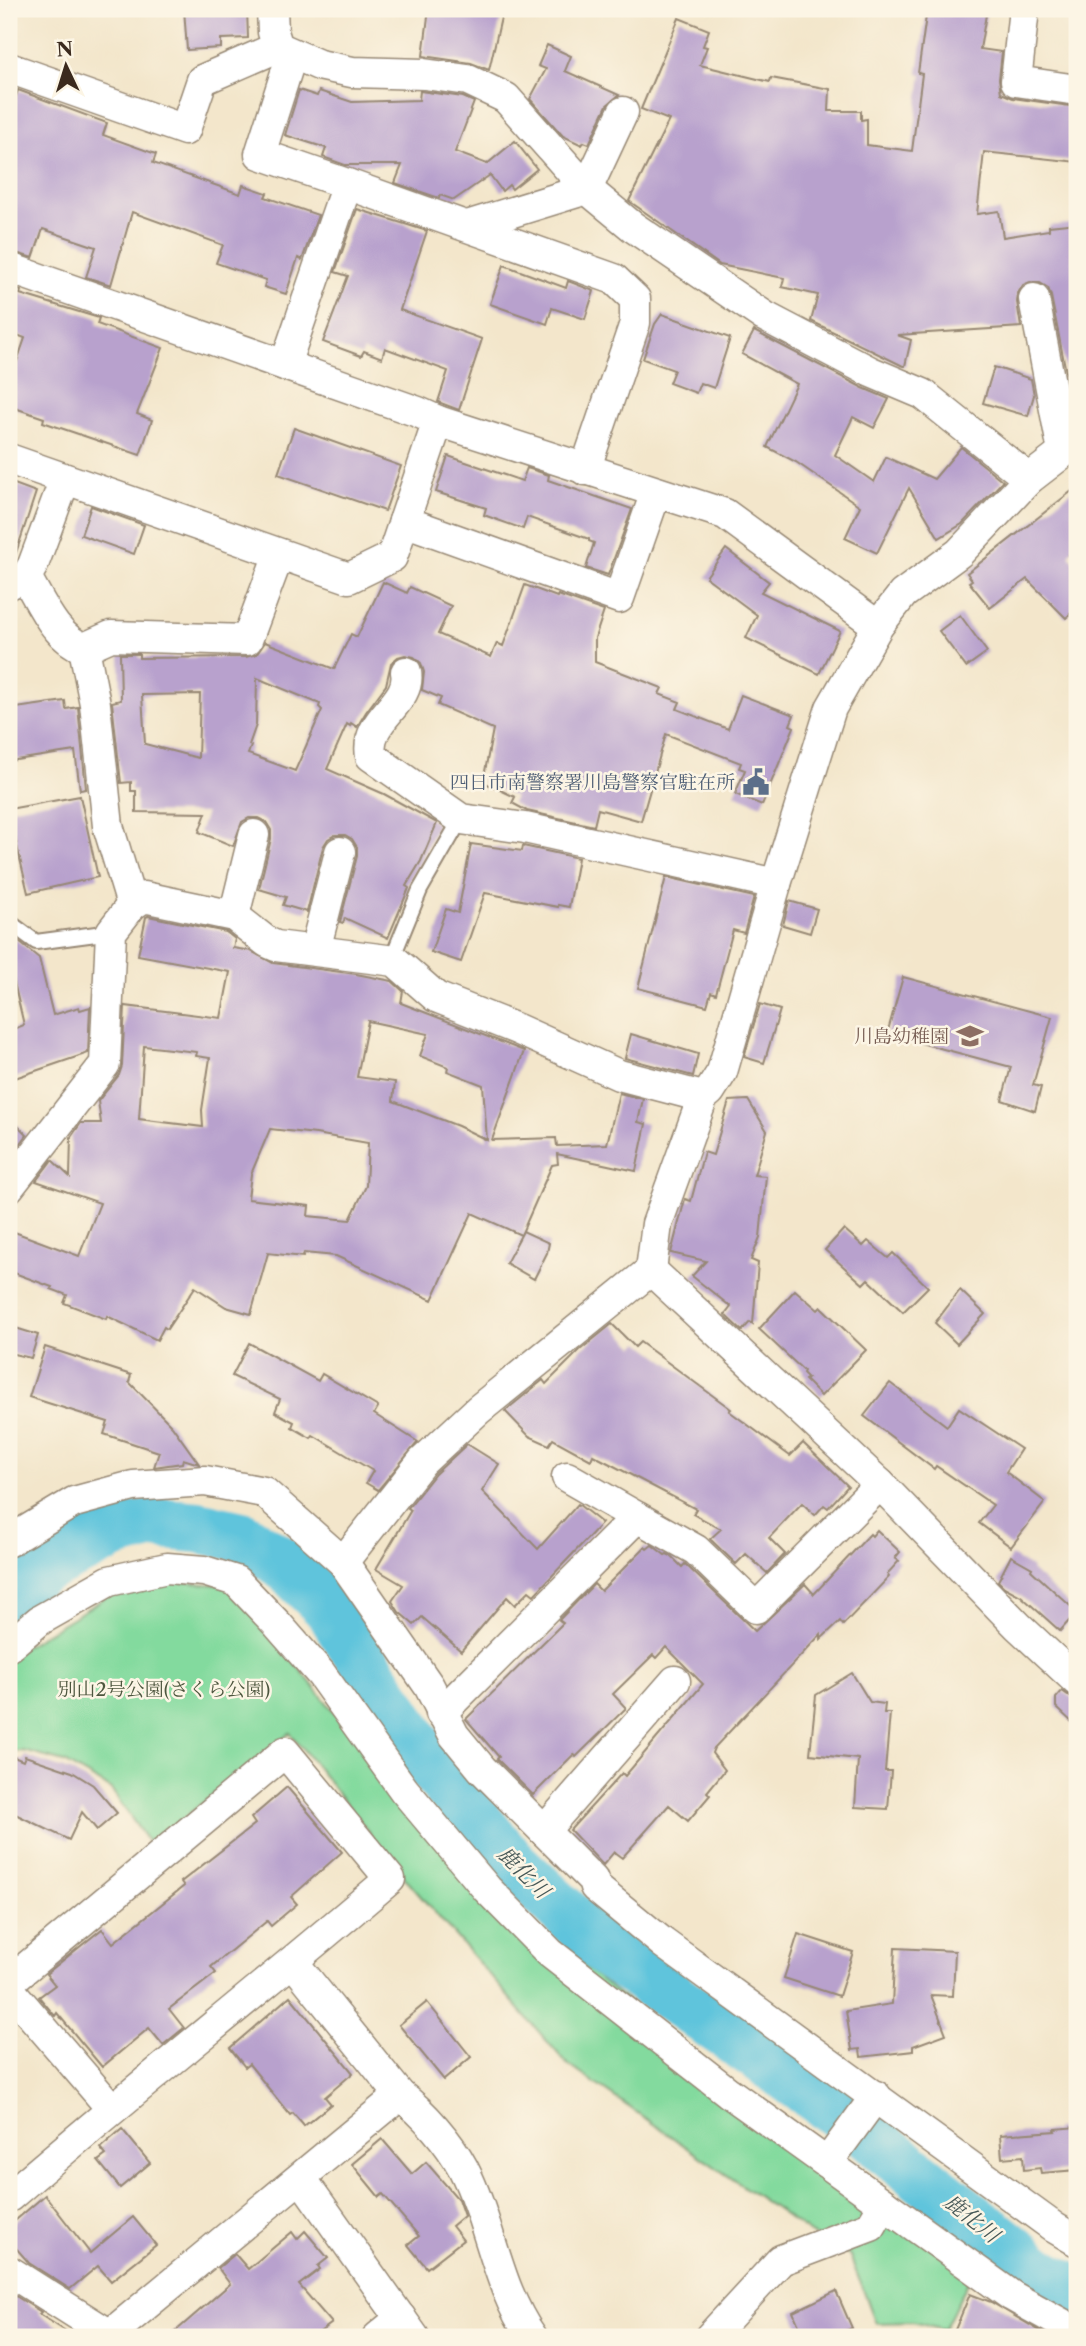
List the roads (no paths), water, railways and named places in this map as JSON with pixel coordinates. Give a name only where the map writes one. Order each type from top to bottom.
[{"type":"street","points":[[272,9],[273,32],[285,50],[319,65],[352,72],[447,76],[483,86],[506,98],[587,189],[633,227],[764,316],[871,372],[923,394],[1029,479]]},
{"type":"street","points":[[1024,9],[1016,81],[1077,90]]},
{"type":"street","points":[[9,68],[185,130],[202,80],[285,50]]},
{"type":"street","points":[[285,50],[260,154],[614,279],[635,299],[635,323],[585,470]]},
{"type":"street","points":[[467,226],[587,189],[623,112]]},
{"type":"street","points":[[285,365],[347,184]]},
{"type":"street","points":[[9,268],[438,421],[726,514],[878,626]]},
{"type":"street","points":[[343,1563],[422,1462],[478,1410],[651,1270],[657,1224],[703,1097],[722,1072],[776,884],[831,708],[878,626],[903,594],[958,553],[1029,479],[1070,447],[1034,299]]},
{"type":"street","points":[[9,459],[349,578],[392,557],[438,421]]},
{"type":"street","points":[[65,479],[33,565],[17,580],[71,644],[84,648],[111,636],[247,639],[279,554]]},
{"type":"street","points":[[404,522],[619,598],[656,492]]},
{"type":"street","points":[[84,648],[95,704],[108,826],[132,905]]},
{"type":"street","points":[[406,672],[407,687],[378,724],[368,742],[371,756],[461,819],[546,832],[776,884]]},
{"type":"street","points":[[234,916],[254,835]]},
{"type":"street","points":[[315,950],[340,852]]},
{"type":"street","points":[[9,1187],[104,1064],[111,932],[132,905],[144,897],[234,916],[276,946],[391,961],[436,997],[517,1029],[618,1075],[703,1097]]},
{"type":"street","points":[[651,1270],[880,1484],[1018,1626],[1077,1681]]},
{"type":"street","points":[[567,1477],[696,1550],[756,1608],[880,1484]]},
{"type":"street","points":[[9,1541],[74,1502],[133,1486],[205,1481],[264,1492],[343,1563],[429,1686],[454,1735],[482,1769],[593,1880],[596,1887],[663,1943],[873,2100],[1077,2241]]},
{"type":"street","points":[[442,1713],[637,1517]]},
{"type":"street","points":[[9,1646],[40,1620],[109,1581],[167,1568],[204,1571],[236,1581],[321,1674],[404,1790],[487,1889],[550,1953],[728,2092],[828,2161],[1012,2296],[1077,2332]]},
{"type":"street","points":[[544,1831],[675,1681]]},
{"type":"street","points":[[9,1982],[285,1752],[390,1879],[9,2197]]},
{"type":"street","points":[[293,1962],[400,2095],[415,2106],[462,2168],[506,2290],[521,2322],[532,2337]]},
{"type":"street","points":[[9,1989],[112,2109]]},
{"type":"street","points":[[9,2271],[108,2336],[400,2095]]},
{"type":"street","points":[[828,2161],[873,2100]]},
{"type":"street","points":[[301,2178],[408,2328],[378,2337]]},
{"type":"street","points":[[710,2337],[781,2260],[871,2226],[884,2204]]},
{"type":"lane","points":[[391,961],[420,890],[461,819]]},
{"type":"lane","points":[[9,922],[36,942],[111,932]]},
{"type":"waterway","name":"鹿化川","points":[[9,1596],[39,1570],[113,1534],[154,1523],[198,1527],[242,1537],[283,1563],[330,1609],[432,1768],[514,1865],[608,1953],[866,2133],[1043,2274],[1077,2291]]},
{"type":"place","name":"四日市南警察署川島警察官駐在所","points":[[756,782]]},
{"type":"place","name":"川島幼稚園","points":[[970,1036]]},
{"type":"park label","name":"別山2号公園(さくら公園)","points":[[164,1689]]}]
